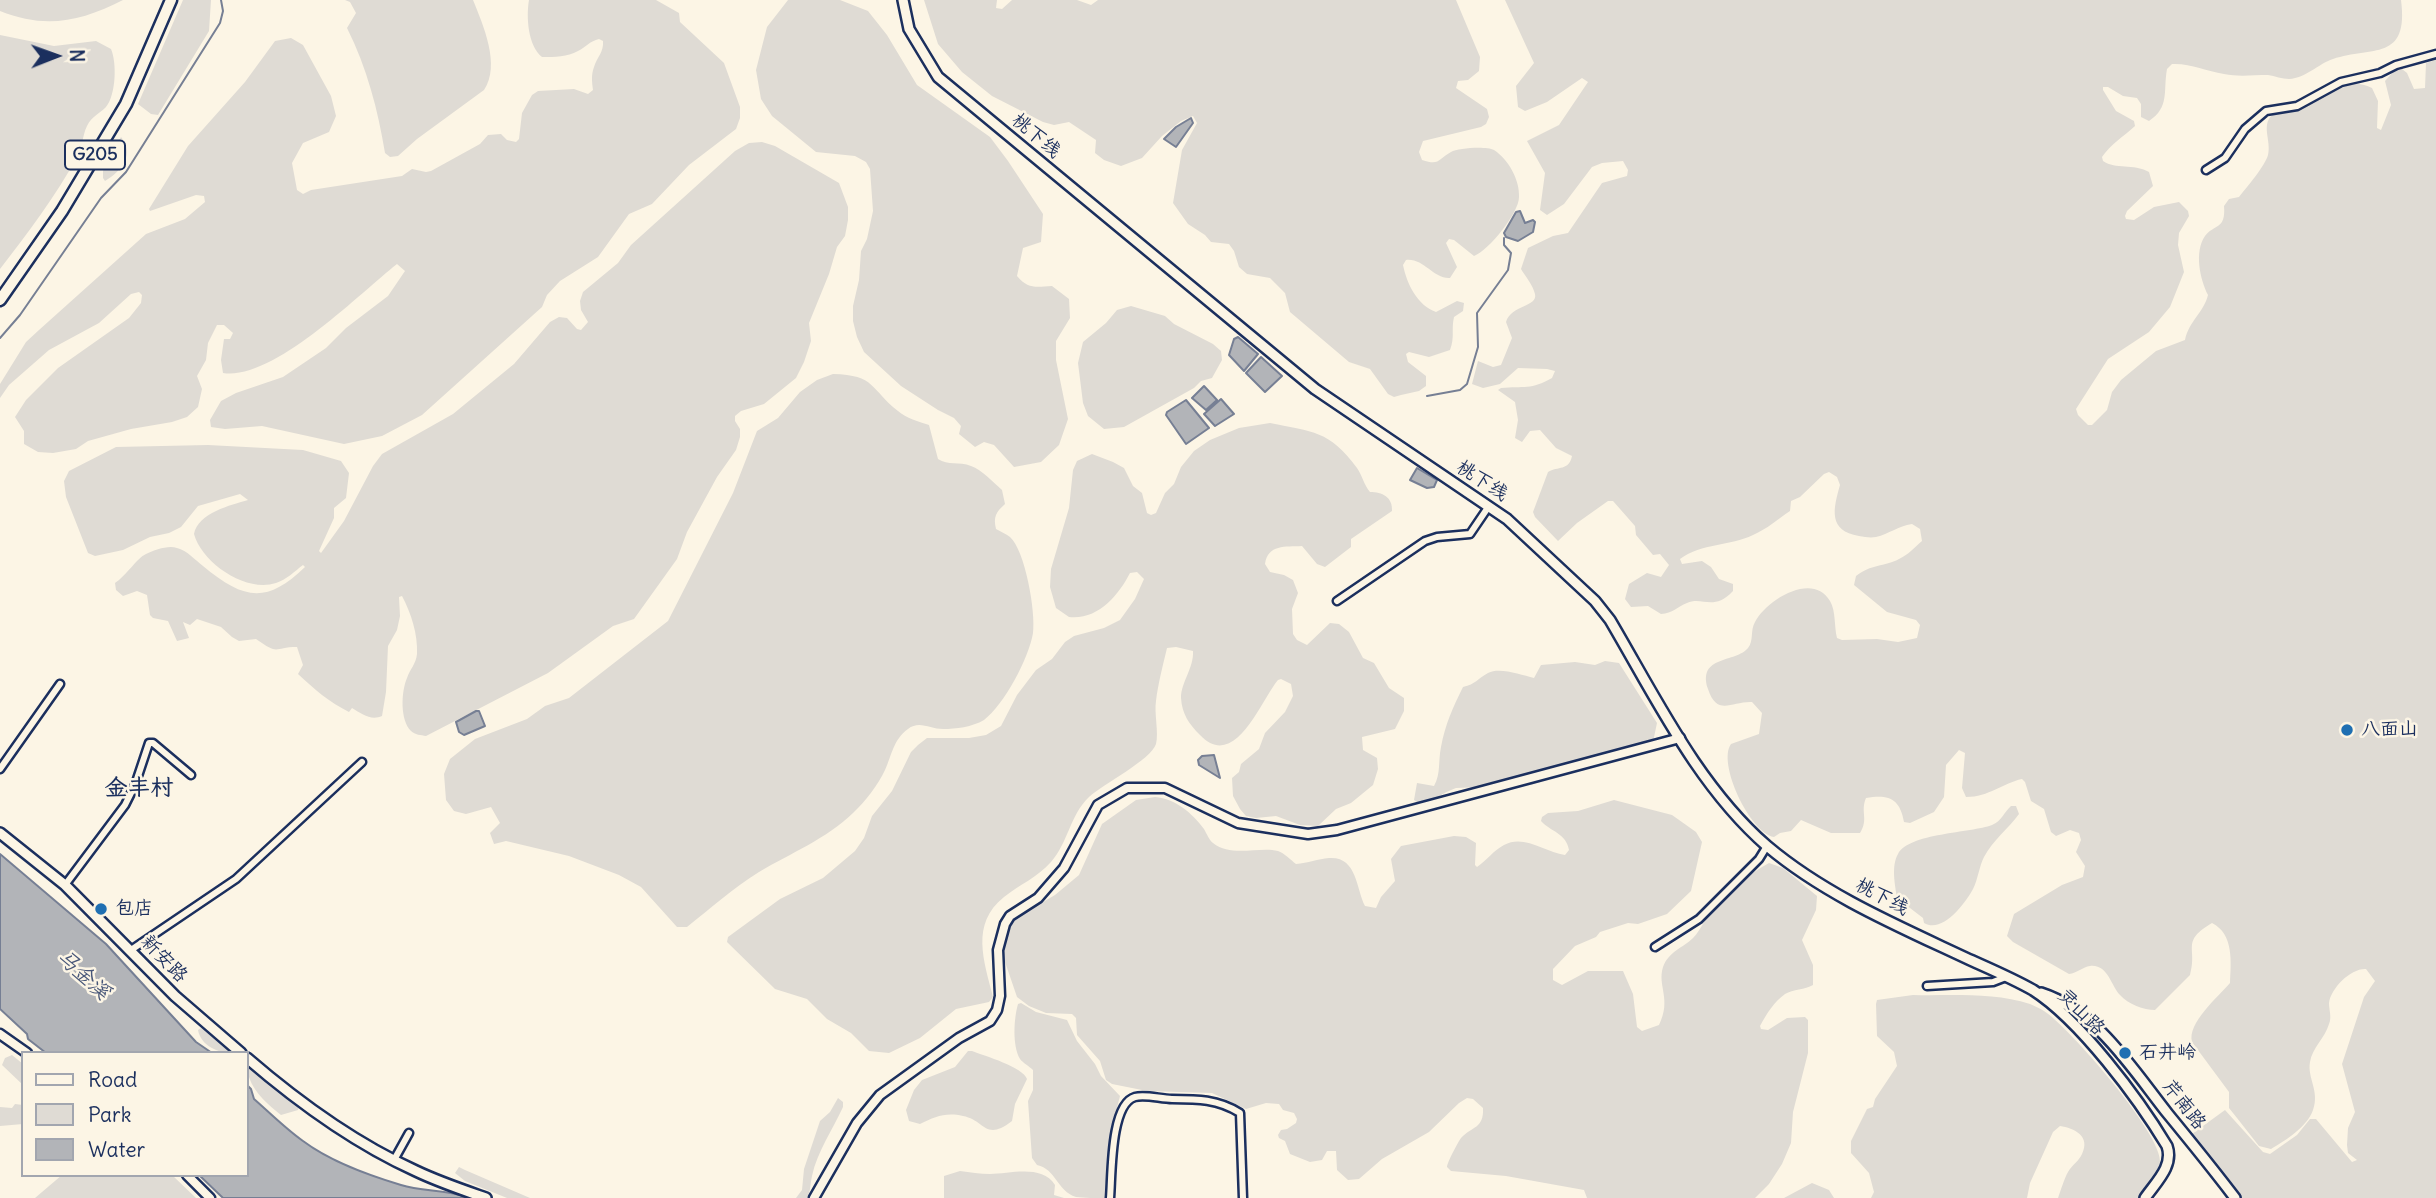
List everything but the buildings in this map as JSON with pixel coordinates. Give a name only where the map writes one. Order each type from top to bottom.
[{"type":"highway","name":"G205","points":[[0,300],[62,211],[126,104],[171,0]]},
{"type":"main road","name":"桃下线","points":[[903,0],[909,29],[938,77],[1315,389],[1507,519],[1604,611],[1705,776],[1767,846],[1824,886],[1893,923],[2033,990]]},
{"type":"main road","name":"新安路","points":[[0,833],[65,885],[175,996],[239,1051]]},
{"type":"main road","name":"灵山路","points":[[2033,990],[2061,1012],[2082,1034],[2128,1089],[2167,1146],[2169,1163],[2145,1198]]},
{"type":"main road","name":"芹南路","points":[[2033,990],[2057,999],[2094,1025],[2134,1070],[2235,1198]]},
{"type":"main road","points":[[248,1059],[306,1106],[394,1160],[415,1171],[486,1198]]},
{"type":"street","points":[[2206,170],[2225,158],[2245,129],[2266,111],[2297,106],[2341,82],[2380,73],[2396,65],[2436,54]]},
{"type":"street","points":[[1337,601],[1425,541],[1437,537],[1470,534],[1489,506]]},
{"type":"street","points":[[0,769],[60,684]]},
{"type":"street","points":[[814,1198],[857,1122],[880,1095],[959,1038],[990,1021],[997,1010],[1000,996],[998,950],[1005,924],[1010,916],[1038,898],[1064,868],[1098,805],[1127,788],[1166,788],[1238,824],[1308,834],[1337,830],[1680,738]]},
{"type":"street","points":[[65,885],[125,805],[135,785],[149,743],[153,743],[191,775]]},
{"type":"street","points":[[131,950],[236,879],[362,762]]},
{"type":"street","points":[[1655,947],[1699,919],[1752,866],[1767,846]]},
{"type":"street","points":[[1927,986],[1993,982],[2007,977]]},
{"type":"street","points":[[0,1034],[24,1051]]},
{"type":"street","points":[[1111,1198],[1119,1115],[1126,1102],[1135,1097],[1210,1099],[1238,1111],[1243,1198]]},
{"type":"street","points":[[394,1160],[408,1133]]},
{"type":"street","points":[[189,1177],[210,1198]]},
{"type":"green space","points":[[0,0],[123,0],[92,14],[62,21],[47,21],[16,17],[0,11]]},
{"type":"green space","points":[[183,0],[211,0],[209,31],[158,115],[151,114],[138,104]]},
{"type":"green space","points":[[345,0],[473,0],[491,57],[489,80],[484,90],[398,156],[390,157],[385,153],[366,74],[347,28],[356,13],[350,2]]},
{"type":"green space","points":[[529,0],[656,0],[679,13],[680,22],[724,63],[740,107],[736,129],[689,165],[652,204],[629,214],[598,257],[560,281],[547,295],[542,307],[422,415],[382,436],[344,444],[262,426],[225,429],[211,427],[210,420],[221,401],[283,377],[326,348],[346,328],[388,296],[405,271],[397,264],[290,350],[266,364],[243,372],[223,373],[221,360],[224,339],[230,339],[233,333],[224,325],[217,325],[208,343],[206,360],[197,376],[202,389],[198,407],[187,417],[131,429],[88,441],[76,449],[53,453],[38,452],[24,444],[24,431],[15,417],[26,400],[58,368],[129,318],[141,303],[142,295],[139,292],[131,294],[99,323],[49,350],[9,385],[0,398],[0,384],[26,342],[146,234],[185,219],[205,202],[204,196],[196,195],[150,211],[149,209],[188,146],[245,82],[275,41],[291,38],[303,45],[331,96],[336,116],[329,132],[303,143],[292,163],[297,190],[303,194],[311,190],[402,176],[412,169],[431,171],[480,144],[488,135],[501,134],[507,140],[516,142],[519,139],[522,113],[532,95],[538,91],[574,89],[588,94],[593,90],[592,73],[603,41],[596,40],[570,54],[542,57],[534,46],[529,31]]},
{"type":"green space","points":[[788,0],[840,0],[868,11],[887,35],[917,85],[990,137],[1043,214],[1041,242],[1023,248],[1017,276],[1032,286],[1052,286],[1069,299],[1070,318],[1056,341],[1056,360],[1068,419],[1059,445],[1041,462],[1014,467],[994,445],[984,442],[975,447],[959,434],[961,426],[954,418],[901,386],[864,352],[853,321],[853,306],[859,280],[861,251],[867,239],[873,211],[870,169],[866,162],[855,156],[816,152],[772,116],[761,99],[756,70],[767,27]]},
{"type":"green space","points":[[924,0],[997,0],[996,8],[1002,9],[1012,0],[1077,0],[1091,5],[1098,0],[1456,0],[1480,57],[1479,71],[1468,80],[1458,81],[1456,88],[1487,109],[1489,117],[1481,127],[1423,141],[1419,152],[1422,160],[1432,162],[1460,149],[1494,150],[1512,170],[1519,197],[1509,221],[1495,239],[1474,256],[1449,239],[1446,243],[1457,267],[1450,278],[1438,275],[1412,260],[1406,260],[1403,265],[1414,293],[1429,309],[1436,312],[1457,301],[1464,303],[1463,311],[1454,317],[1450,350],[1429,357],[1409,352],[1406,354],[1408,362],[1426,376],[1426,386],[1419,391],[1394,397],[1388,394],[1370,369],[1349,362],[1290,312],[1285,293],[1270,278],[1247,274],[1239,267],[1229,244],[1211,242],[1188,224],[1173,203],[1182,150],[1197,123],[1193,116],[1181,121],[1162,136],[1142,158],[1121,166],[1104,160],[1095,153],[1096,140],[1069,122],[1054,125],[1043,122],[992,96],[962,72],[938,44]]},
{"type":"green space","points":[[1505,0],[2401,0],[2402,20],[2399,34],[2385,48],[2333,59],[2295,78],[2229,75],[2172,64],[2167,69],[2163,104],[2156,116],[2149,121],[2141,117],[2141,104],[2137,98],[2123,96],[2103,87],[2116,111],[2134,121],[2135,126],[2109,148],[2102,157],[2103,161],[2149,172],[2153,186],[2127,211],[2126,219],[2134,220],[2154,207],[2179,202],[2189,216],[2179,233],[2178,245],[2184,272],[2170,307],[2149,332],[2108,359],[2076,409],[2088,425],[2092,425],[2107,410],[2112,392],[2121,380],[2156,351],[2185,340],[2208,295],[2199,265],[2202,242],[2208,232],[2221,223],[2224,206],[2229,199],[2239,197],[2266,160],[2270,117],[2275,113],[2319,100],[2345,86],[2358,84],[2372,88],[2378,101],[2377,128],[2381,130],[2391,105],[2385,81],[2393,72],[2402,69],[2407,73],[2414,89],[2425,88],[2426,63],[2436,60],[2436,1198],[2242,1198],[2192,1134],[2225,1110],[2263,1152],[2270,1154],[2297,1135],[2310,1119],[2316,1119],[2352,1162],[2357,1160],[2348,1153],[2348,1128],[2355,1112],[2342,1064],[2364,997],[2375,981],[2366,969],[2360,970],[2348,975],[2334,991],[2329,1003],[2329,1024],[2310,1062],[2315,1097],[2313,1110],[2306,1122],[2283,1142],[2271,1149],[2259,1146],[2229,1108],[2229,1092],[2192,1042],[2194,1027],[2199,1019],[2230,983],[2230,949],[2219,928],[2212,923],[2196,935],[2192,946],[2190,975],[2155,1010],[2136,1006],[2123,998],[2101,968],[2090,966],[2069,974],[2007,936],[2014,914],[2062,885],[2083,877],[2085,866],[2076,852],[2081,840],[2079,833],[2070,830],[2056,836],[2051,832],[2044,809],[2031,801],[2022,779],[1982,795],[1966,797],[1962,788],[1965,753],[1959,750],[1946,765],[1944,797],[1934,812],[1910,823],[1904,822],[1896,803],[1881,797],[1866,798],[1864,824],[1860,833],[1831,833],[1801,820],[1791,831],[1774,837],[1765,833],[1755,823],[1746,811],[1732,781],[1728,753],[1731,744],[1759,734],[1762,713],[1752,702],[1726,706],[1716,703],[1708,689],[1708,670],[1719,661],[1742,653],[1748,648],[1754,625],[1769,605],[1790,592],[1802,589],[1822,592],[1830,601],[1837,638],[1898,642],[1917,638],[1920,625],[1916,620],[1887,612],[1854,585],[1856,576],[1862,572],[1893,562],[1911,551],[1922,541],[1920,529],[1912,524],[1872,537],[1859,536],[1842,529],[1835,518],[1840,485],[1837,477],[1829,472],[1800,497],[1791,501],[1790,511],[1763,530],[1744,539],[1697,550],[1680,559],[1682,564],[1702,561],[1711,567],[1719,579],[1733,584],[1733,591],[1720,601],[1693,601],[1661,614],[1648,606],[1631,607],[1625,599],[1629,584],[1647,573],[1661,577],[1669,565],[1660,554],[1653,555],[1636,535],[1635,526],[1613,501],[1608,501],[1577,523],[1558,541],[1535,517],[1533,512],[1548,472],[1566,466],[1572,456],[1556,448],[1540,430],[1530,431],[1522,442],[1515,438],[1518,420],[1515,402],[1498,390],[1538,384],[1552,378],[1555,371],[1518,368],[1500,384],[1483,388],[1472,384],[1478,361],[1493,367],[1501,365],[1512,338],[1506,322],[1509,316],[1535,298],[1533,287],[1521,269],[1528,248],[1553,236],[1568,233],[1602,183],[1627,176],[1628,170],[1623,161],[1592,167],[1564,204],[1547,215],[1540,210],[1545,173],[1527,141],[1559,125],[1588,82],[1582,78],[1547,102],[1525,111],[1518,107],[1516,86],[1534,63]]},
{"type":"green space","points":[[0,35],[54,46],[96,41],[111,49],[115,70],[114,87],[109,102],[93,117],[85,130],[79,153],[69,172],[41,215],[0,269]]},
{"type":"green space","points":[[121,137],[127,150],[125,162],[105,181],[103,171]]},
{"type":"green space","points":[[762,142],[775,146],[839,183],[848,207],[845,236],[837,247],[809,323],[811,341],[804,362],[796,378],[764,404],[741,411],[735,416],[740,429],[736,450],[717,477],[687,532],[677,559],[634,619],[613,626],[548,673],[426,736],[411,731],[403,713],[404,691],[416,658],[417,646],[413,624],[402,596],[399,597],[400,616],[397,630],[388,646],[382,716],[374,718],[352,708],[349,712],[328,700],[298,674],[303,665],[297,647],[276,649],[256,639],[239,641],[221,627],[197,619],[190,625],[183,622],[189,638],[177,641],[168,621],[150,615],[147,595],[137,591],[123,596],[116,590],[115,583],[146,554],[173,547],[181,549],[230,585],[254,593],[278,588],[305,567],[303,565],[276,583],[252,584],[227,573],[206,555],[194,534],[197,527],[208,515],[248,500],[240,494],[198,506],[181,527],[169,533],[150,537],[123,550],[95,556],[88,553],[66,497],[64,481],[69,471],[116,447],[208,445],[303,450],[341,461],[349,473],[346,498],[334,508],[334,518],[319,551],[321,553],[344,521],[382,454],[453,414],[514,364],[550,322],[559,317],[567,318],[581,330],[588,322],[581,310],[583,292],[618,263],[631,245],[735,151],[749,143]]},
{"type":"green space","points":[[1131,306],[1165,316],[1174,324],[1213,344],[1221,351],[1222,360],[1212,378],[1201,381],[1194,388],[1124,427],[1104,429],[1088,416],[1083,403],[1078,363],[1083,342],[1117,310]]},
{"type":"green space","points":[[833,374],[865,380],[901,413],[929,425],[938,459],[975,468],[1002,490],[1005,504],[996,515],[996,529],[1010,537],[1025,568],[1031,597],[1033,633],[1026,655],[1000,704],[984,720],[969,726],[943,729],[912,726],[896,743],[885,770],[867,799],[843,822],[749,878],[687,927],[677,927],[641,887],[619,875],[569,856],[506,841],[494,844],[490,833],[500,823],[491,807],[466,814],[454,811],[446,800],[444,774],[450,759],[475,739],[527,719],[545,706],[569,698],[668,621],[733,493],[757,431],[778,418],[800,392],[817,380]]},
{"type":"green space","points":[[1270,423],[1309,431],[1329,439],[1357,468],[1370,492],[1386,496],[1391,502],[1392,511],[1351,539],[1351,547],[1325,567],[1317,564],[1302,546],[1274,550],[1265,564],[1270,572],[1293,580],[1298,593],[1292,609],[1293,634],[1297,640],[1307,645],[1330,623],[1339,624],[1349,632],[1363,658],[1374,663],[1389,688],[1404,698],[1404,711],[1395,729],[1362,737],[1363,750],[1377,758],[1378,769],[1373,785],[1351,803],[1336,809],[1318,826],[1300,825],[1276,816],[1246,816],[1233,796],[1232,778],[1239,772],[1241,764],[1259,749],[1265,733],[1285,712],[1293,696],[1291,684],[1278,680],[1246,729],[1236,739],[1225,745],[1213,744],[1193,727],[1182,704],[1182,692],[1192,663],[1193,651],[1167,648],[1157,695],[1156,744],[1145,757],[1089,797],[1077,812],[1051,862],[1004,897],[987,919],[982,944],[993,997],[989,1002],[956,1009],[920,1038],[889,1053],[869,1051],[851,1033],[827,1019],[807,999],[775,989],[727,942],[728,937],[780,899],[823,878],[855,851],[864,838],[872,816],[892,791],[911,752],[918,745],[927,738],[969,738],[986,735],[1001,726],[1017,695],[1036,670],[1052,659],[1065,642],[1074,636],[1104,628],[1120,620],[1135,599],[1144,579],[1137,572],[1130,573],[1113,598],[1089,615],[1069,617],[1056,608],[1050,587],[1051,569],[1069,508],[1073,470],[1077,461],[1092,454],[1124,468],[1133,486],[1142,493],[1147,513],[1151,515],[1156,513],[1165,493],[1174,484],[1181,467],[1194,451],[1210,440],[1239,428]]},
{"type":"green space","points":[[1605,661],[1619,663],[1657,723],[1653,742],[1573,763],[1560,775],[1531,785],[1456,788],[1420,804],[1414,800],[1417,783],[1434,786],[1445,731],[1463,687],[1493,671],[1534,678],[1541,665],[1575,662],[1595,665]]},
{"type":"green space","points":[[1155,797],[1170,801],[1189,812],[1212,842],[1220,847],[1237,851],[1278,851],[1296,864],[1329,858],[1345,862],[1354,874],[1365,906],[1376,908],[1381,897],[1395,881],[1391,859],[1401,846],[1454,836],[1466,837],[1476,843],[1477,867],[1500,847],[1512,842],[1527,843],[1565,855],[1569,850],[1565,840],[1541,821],[1548,813],[1578,811],[1614,800],[1672,815],[1696,832],[1702,842],[1691,891],[1667,914],[1638,924],[1628,923],[1600,932],[1596,937],[1575,946],[1553,969],[1553,980],[1562,985],[1588,971],[1623,971],[1633,994],[1637,1027],[1642,1031],[1659,1025],[1663,1016],[1662,974],[1669,957],[1693,938],[1714,906],[1740,882],[1769,863],[1783,868],[1817,896],[1816,910],[1802,940],[1813,965],[1813,985],[1785,994],[1771,1008],[1760,1026],[1761,1029],[1768,1030],[1787,1018],[1805,1017],[1808,1020],[1808,1053],[1793,1112],[1791,1143],[1782,1164],[1769,1184],[1755,1198],[1587,1198],[1584,1190],[1506,1176],[1451,1171],[1447,1165],[1461,1138],[1482,1120],[1483,1108],[1473,1099],[1467,1098],[1429,1132],[1382,1159],[1359,1179],[1348,1180],[1337,1170],[1336,1151],[1327,1151],[1322,1160],[1310,1162],[1290,1154],[1285,1141],[1278,1135],[1281,1130],[1296,1123],[1297,1119],[1294,1113],[1283,1110],[1279,1104],[1266,1103],[1246,1109],[1212,1093],[1147,1091],[1112,1084],[1106,1080],[1100,1061],[1077,1035],[1076,1018],[1072,1014],[1046,1013],[1017,997],[1004,959],[1004,944],[1014,919],[1055,895],[1079,875],[1102,824],[1136,800]]},
{"type":"green space","points":[[2011,806],[2016,806],[2019,814],[1988,851],[1973,889],[1952,916],[1938,924],[1924,923],[1923,918],[1897,898],[1895,864],[1904,847],[1927,838],[1992,825]]},
{"type":"green space","points":[[1913,995],[1971,995],[2016,1000],[2041,1009],[2056,1021],[2112,1082],[2147,1129],[2157,1148],[2159,1167],[2138,1198],[2058,1198],[2068,1172],[2084,1148],[2080,1134],[2060,1126],[2053,1132],[2030,1183],[2027,1198],[1871,1198],[1874,1192],[1869,1173],[1851,1153],[1851,1141],[1867,1109],[1873,1107],[1875,1099],[1897,1066],[1894,1052],[1877,1036],[1876,1004],[1877,1000]]},
{"type":"green space","points":[[1021,1003],[1036,1012],[1067,1020],[1077,1041],[1101,1076],[1120,1096],[1114,1119],[1105,1198],[1076,1197],[1070,1194],[1032,1158],[1028,1101],[1033,1090],[1033,1070],[1020,1059],[1015,1039],[1018,1004]]},
{"type":"green space","points":[[201,1028],[230,1051],[219,1051],[206,1044],[198,1030]]},
{"type":"green space","points":[[968,1051],[1011,1066],[1027,1079],[1015,1104],[1012,1121],[996,1130],[990,1130],[970,1118],[957,1115],[940,1116],[920,1124],[909,1121],[906,1110],[914,1090],[922,1080],[955,1067]]},
{"type":"green space","points":[[12,1055],[21,1062],[21,1083],[2,1065],[5,1058]]},
{"type":"green space","points":[[248,1065],[283,1096],[299,1106],[298,1110],[281,1115],[258,1093],[250,1080]]},
{"type":"green space","points":[[838,1098],[843,1102],[843,1107],[818,1158],[807,1198],[796,1198],[802,1190],[804,1169],[820,1121],[830,1112]]},
{"type":"green space","points":[[15,1104],[21,1105],[21,1124],[0,1126],[0,1107],[12,1108]]},
{"type":"green space","points":[[459,1167],[530,1198],[507,1198],[465,1181],[455,1173]]},
{"type":"green space","points":[[960,1171],[1042,1174],[1055,1185],[1054,1195],[1064,1198],[944,1198],[944,1176]]},
{"type":"green space","points":[[60,1177],[174,1177],[196,1198],[35,1198]]},
{"type":"green space","points":[[1812,1183],[1829,1190],[1834,1198],[1784,1198]]},
{"type":"water","points":[[1191,118],[1193,123],[1176,147],[1164,139],[1176,127]]},
{"type":"water","points":[[1520,211],[1525,223],[1533,220],[1535,222],[1533,232],[1518,241],[1506,237],[1504,233],[1516,212]]},
{"type":"water","points":[[1238,337],[1258,354],[1244,371],[1229,355],[1234,339]]},
{"type":"water","points":[[1261,357],[1282,376],[1265,392],[1246,373]]},
{"type":"water","points":[[1204,386],[1217,400],[1206,410],[1192,398]]},
{"type":"water","points":[[1221,399],[1234,414],[1215,426],[1204,414]]},
{"type":"water","points":[[1186,400],[1209,428],[1186,444],[1166,415]]},
{"type":"water","points":[[1417,468],[1437,480],[1434,487],[1427,488],[1410,480]]},
{"type":"water","points":[[479,711],[485,726],[464,735],[459,732],[456,722]]},
{"type":"water","points":[[1214,755],[1220,778],[1199,765],[1198,760],[1202,756]]},
{"type":"water","name":"马金溪","points":[[0,854],[106,944],[196,1042],[209,1051],[43,1051],[0,1009]]},
{"type":"water","points":[[248,1086],[254,1099],[284,1126],[314,1149],[338,1162],[401,1185],[469,1198],[223,1198],[201,1177],[248,1177]]},
{"type":"waterway","points":[[0,338],[20,315],[101,198],[126,172],[220,23],[223,11],[221,0]]},
{"type":"waterway","points":[[1427,396],[1460,390],[1467,384],[1478,347],[1477,313],[1508,270],[1511,253],[1504,245],[1504,238]]},
{"type":"place","name":"八面山","points":[[2347,730]]},
{"type":"place","name":"包店","points":[[101,909]]},
{"type":"place","name":"石井岭","points":[[2125,1053]]},
{"type":"district","name":"金丰村","points":[[139,788]]}]
